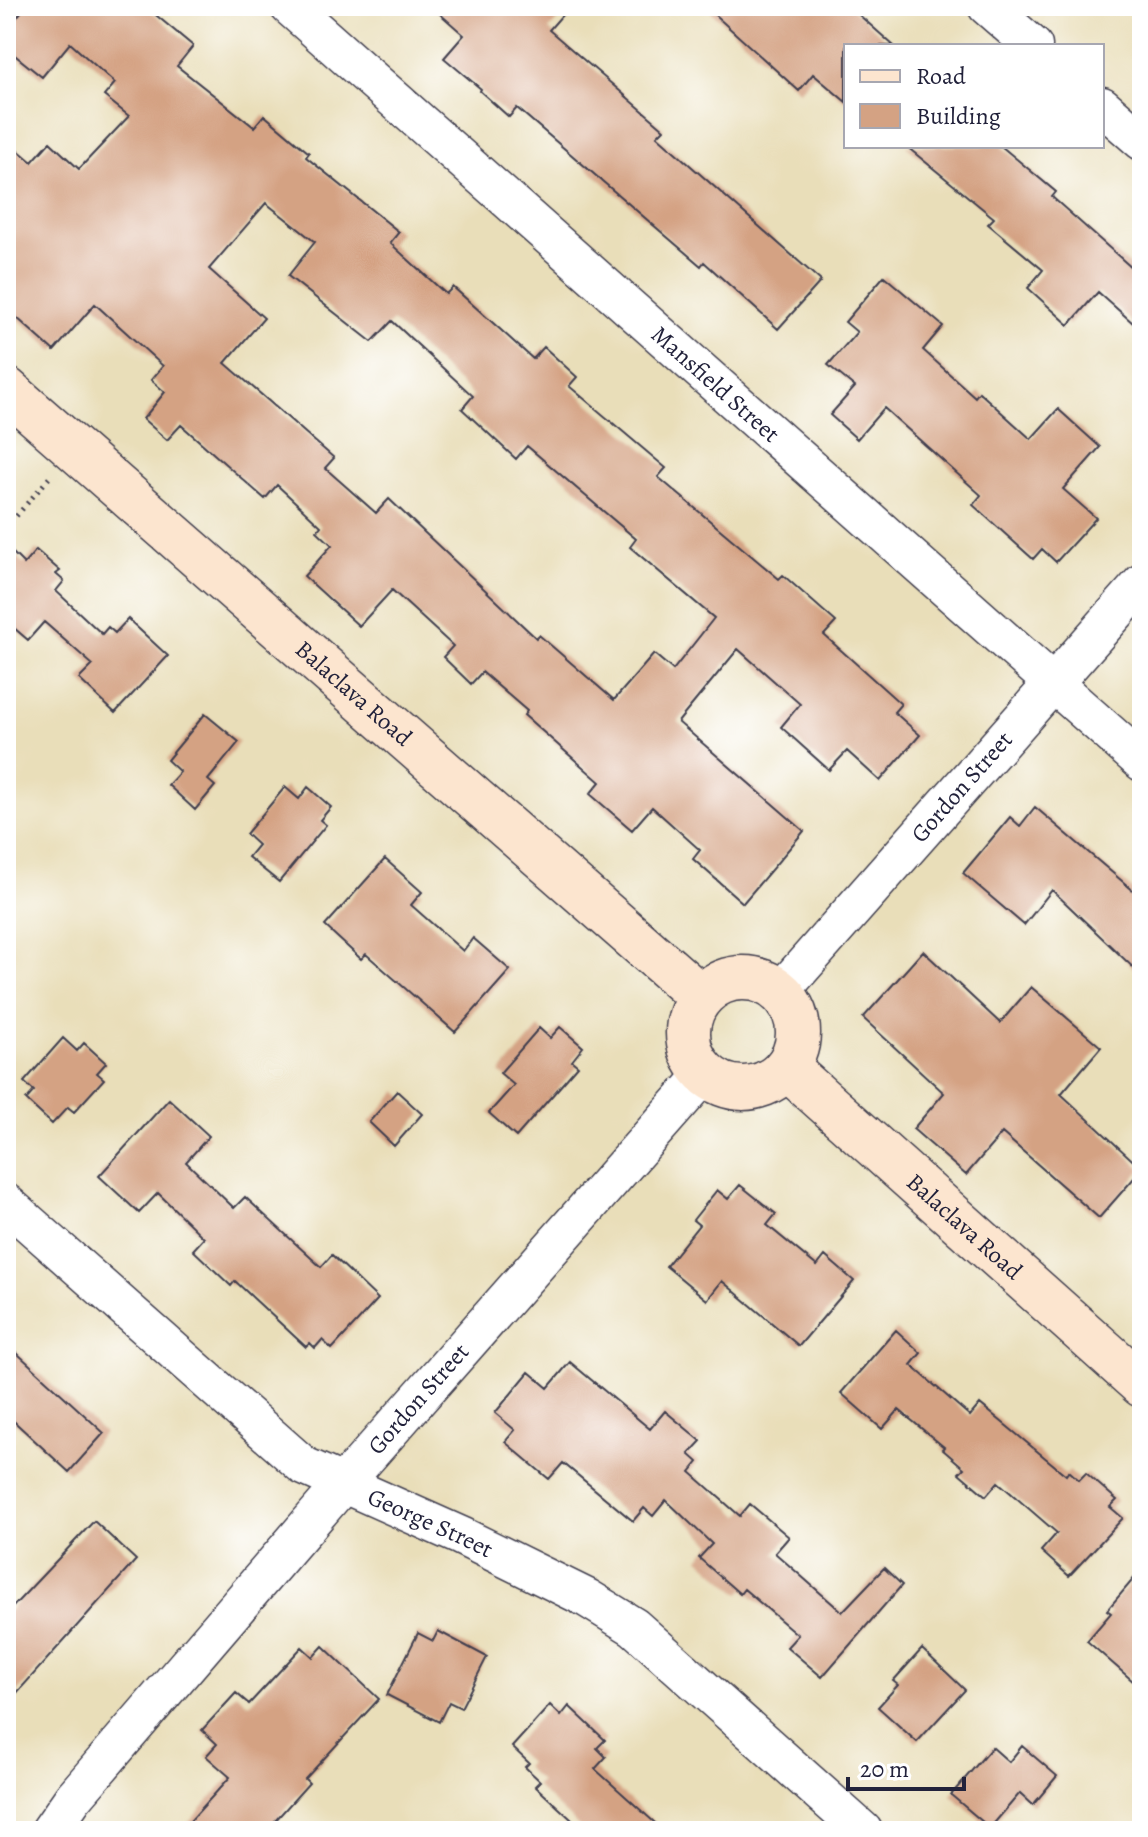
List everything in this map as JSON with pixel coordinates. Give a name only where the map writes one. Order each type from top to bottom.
[{"type":"street","name":"Mansfield Street","points":[[289,6],[1142,762]]},
{"type":"street","points":[[987,6],[1031,44]]},
{"type":"street","points":[[1104,108],[1142,141]]},
{"type":"street","name":"Balaclava Road","points":[[6,389],[701,997]]},
{"type":"street","name":"Gordon Street","points":[[780,992],[1142,583]]},
{"type":"street","points":[[739,978],[757,979],[780,992],[792,1007],[798,1033],[795,1052],[787,1068],[773,1080],[747,1089],[720,1083],[705,1074],[694,1059],[688,1041],[690,1014],[701,997],[713,986],[739,978]]},
{"type":"street","name":"Balaclava Road","points":[[787,1068],[1142,1385]]},
{"type":"street","name":"Gordon Street","points":[[50,1831],[73,1798],[343,1484],[705,1074]]},
{"type":"street","name":"George Street","points":[[6,1203],[304,1466],[461,1536],[587,1598],[634,1627],[863,1831]]},
{"type":"street","name":"Gordon Street","points":[[36,1831],[73,1798]]},
{"type":"path","points":[[6,528],[74,450]]},
{"type":"building","points":[[26,6],[145,6],[193,46],[177,66],[254,127],[264,115],[309,153],[306,157],[399,232],[390,243],[446,294],[453,287],[533,359],[544,347],[577,377],[569,386],[666,468],[658,477],[779,579],[783,575],[836,622],[824,635],[901,704],[894,712],[920,735],[880,781],[847,751],[829,770],[781,727],[800,704],[738,649],[678,722],[804,831],[743,903],[693,859],[700,850],[652,807],[632,830],[590,794],[600,782],[524,715],[527,711],[482,672],[471,684],[443,657],[453,646],[392,590],[359,626],[304,576],[332,545],[317,531],[321,526],[277,485],[265,499],[181,425],[167,440],[143,419],[165,392],[151,380],[163,366],[95,304],[54,351],[6,308],[6,140],[32,162],[50,142],[79,169],[129,116],[104,96],[115,83],[70,43],[42,77],[6,48],[6,31]],"holes":[[[266,203],[315,242],[288,276],[372,342],[392,321],[473,396],[462,409],[516,459],[527,446],[636,539],[630,547],[714,618],[673,670],[654,654],[614,700],[539,635],[536,638],[389,499],[376,513],[325,468],[334,458],[225,363],[264,318],[209,269]]]},
{"type":"building","points":[[431,6],[570,6],[549,30],[664,129],[657,136],[821,281],[778,329],[704,262],[701,266],[517,108],[509,117],[444,58],[464,35]]},
{"type":"building","points":[[705,6],[849,6],[892,44],[844,44],[844,100],[813,74],[799,91]]},
{"type":"building","points":[[908,148],[1003,148],[1056,192],[1052,197],[1142,277],[1142,331],[1098,292],[1069,325],[1028,288],[1043,270],[988,224],[994,218]]},
{"type":"building","points":[[884,276],[943,326],[923,350],[975,397],[979,392],[1031,439],[1058,409],[1100,447],[1063,489],[1096,518],[1056,562],[1042,549],[1033,559],[973,505],[981,495],[884,408],[857,439],[830,415],[855,387],[828,365],[857,332],[845,322]]},
{"type":"building","points":[[6,546],[24,564],[36,550],[60,571],[56,574],[64,581],[56,591],[102,634],[108,627],[115,633],[128,619],[168,656],[115,713],[79,679],[93,665],[44,622],[28,640],[6,621]]},
{"type":"building","points":[[205,714],[239,742],[208,780],[215,786],[195,810],[168,785],[180,772],[167,760]]},
{"type":"building","points":[[285,787],[299,799],[308,787],[331,807],[320,820],[326,825],[279,882],[248,857],[258,845],[246,834]]},
{"type":"building","points":[[1035,807],[1142,898],[1142,976],[1052,890],[1024,925],[963,873],[1010,817],[1020,826]]},
{"type":"building","points":[[385,859],[422,892],[411,905],[463,951],[473,938],[510,970],[455,1032],[366,954],[361,959],[325,926]]},
{"type":"building","points":[[923,951],[1000,1023],[1031,987],[1101,1047],[1061,1094],[1142,1169],[1099,1218],[1002,1133],[966,1175],[913,1129],[944,1093],[863,1018]]},
{"type":"building","points":[[560,1027],[583,1047],[572,1061],[578,1066],[516,1137],[489,1113],[514,1085],[500,1073],[539,1028],[550,1038]]},
{"type":"building","points":[[63,1038],[77,1051],[84,1043],[106,1063],[97,1073],[104,1079],[74,1112],[68,1107],[52,1124],[26,1100],[34,1091],[24,1082]]},
{"type":"building","points":[[397,1091],[422,1114],[394,1146],[369,1122]]},
{"type":"building","points":[[169,1099],[209,1136],[186,1162],[234,1208],[245,1197],[321,1267],[332,1255],[378,1299],[332,1349],[322,1340],[315,1348],[310,1343],[306,1347],[235,1281],[231,1286],[193,1250],[204,1238],[158,1193],[139,1213],[99,1176]]},
{"type":"building","points":[[740,1185],[776,1214],[767,1225],[817,1266],[825,1256],[854,1281],[799,1346],[722,1281],[707,1300],[666,1266],[699,1225],[693,1220],[717,1190],[728,1199]]},
{"type":"building","points":[[896,1330],[921,1353],[911,1365],[970,1416],[980,1404],[1066,1475],[1069,1471],[1079,1480],[1086,1473],[1117,1500],[1110,1507],[1123,1518],[1069,1576],[1041,1551],[1057,1533],[998,1482],[986,1496],[959,1473],[964,1468],[942,1449],[944,1447],[899,1410],[882,1429],[841,1393]]},
{"type":"building","points":[[6,1343],[104,1433],[69,1472],[6,1414]]},
{"type":"building","points":[[570,1362],[650,1429],[665,1411],[701,1441],[689,1454],[698,1462],[690,1472],[740,1516],[750,1504],[789,1537],[775,1553],[842,1612],[884,1568],[902,1585],[822,1677],[787,1647],[798,1635],[744,1589],[740,1594],[699,1558],[712,1544],[666,1500],[653,1516],[644,1508],[633,1521],[563,1463],[549,1479],[505,1442],[515,1430],[495,1413],[529,1372],[548,1388]]},
{"type":"building","points":[[94,1521],[136,1560],[6,1705],[6,1614]]},
{"type":"building","points":[[1142,1569],[1142,1689],[1087,1641],[1111,1613],[1107,1610]]},
{"type":"building","points":[[438,1631],[487,1657],[461,1708],[449,1702],[439,1722],[387,1695],[418,1633],[433,1641]]},
{"type":"building","points":[[323,1646],[379,1699],[305,1779],[309,1783],[266,1831],[181,1831],[230,1777],[206,1756],[217,1744],[202,1730],[236,1693],[249,1704],[302,1647],[313,1657]]},
{"type":"building","points":[[922,1649],[965,1690],[917,1742],[878,1707],[898,1685],[893,1681]]},
{"type":"building","points":[[550,1705],[561,1716],[569,1706],[605,1740],[597,1748],[606,1757],[595,1769],[664,1831],[584,1831],[535,1786],[540,1781],[525,1767],[529,1763],[512,1747]]},
{"type":"building","points":[[1022,1746],[1057,1776],[1033,1805],[1020,1793],[990,1828],[951,1795],[992,1747],[1009,1762]]}]
